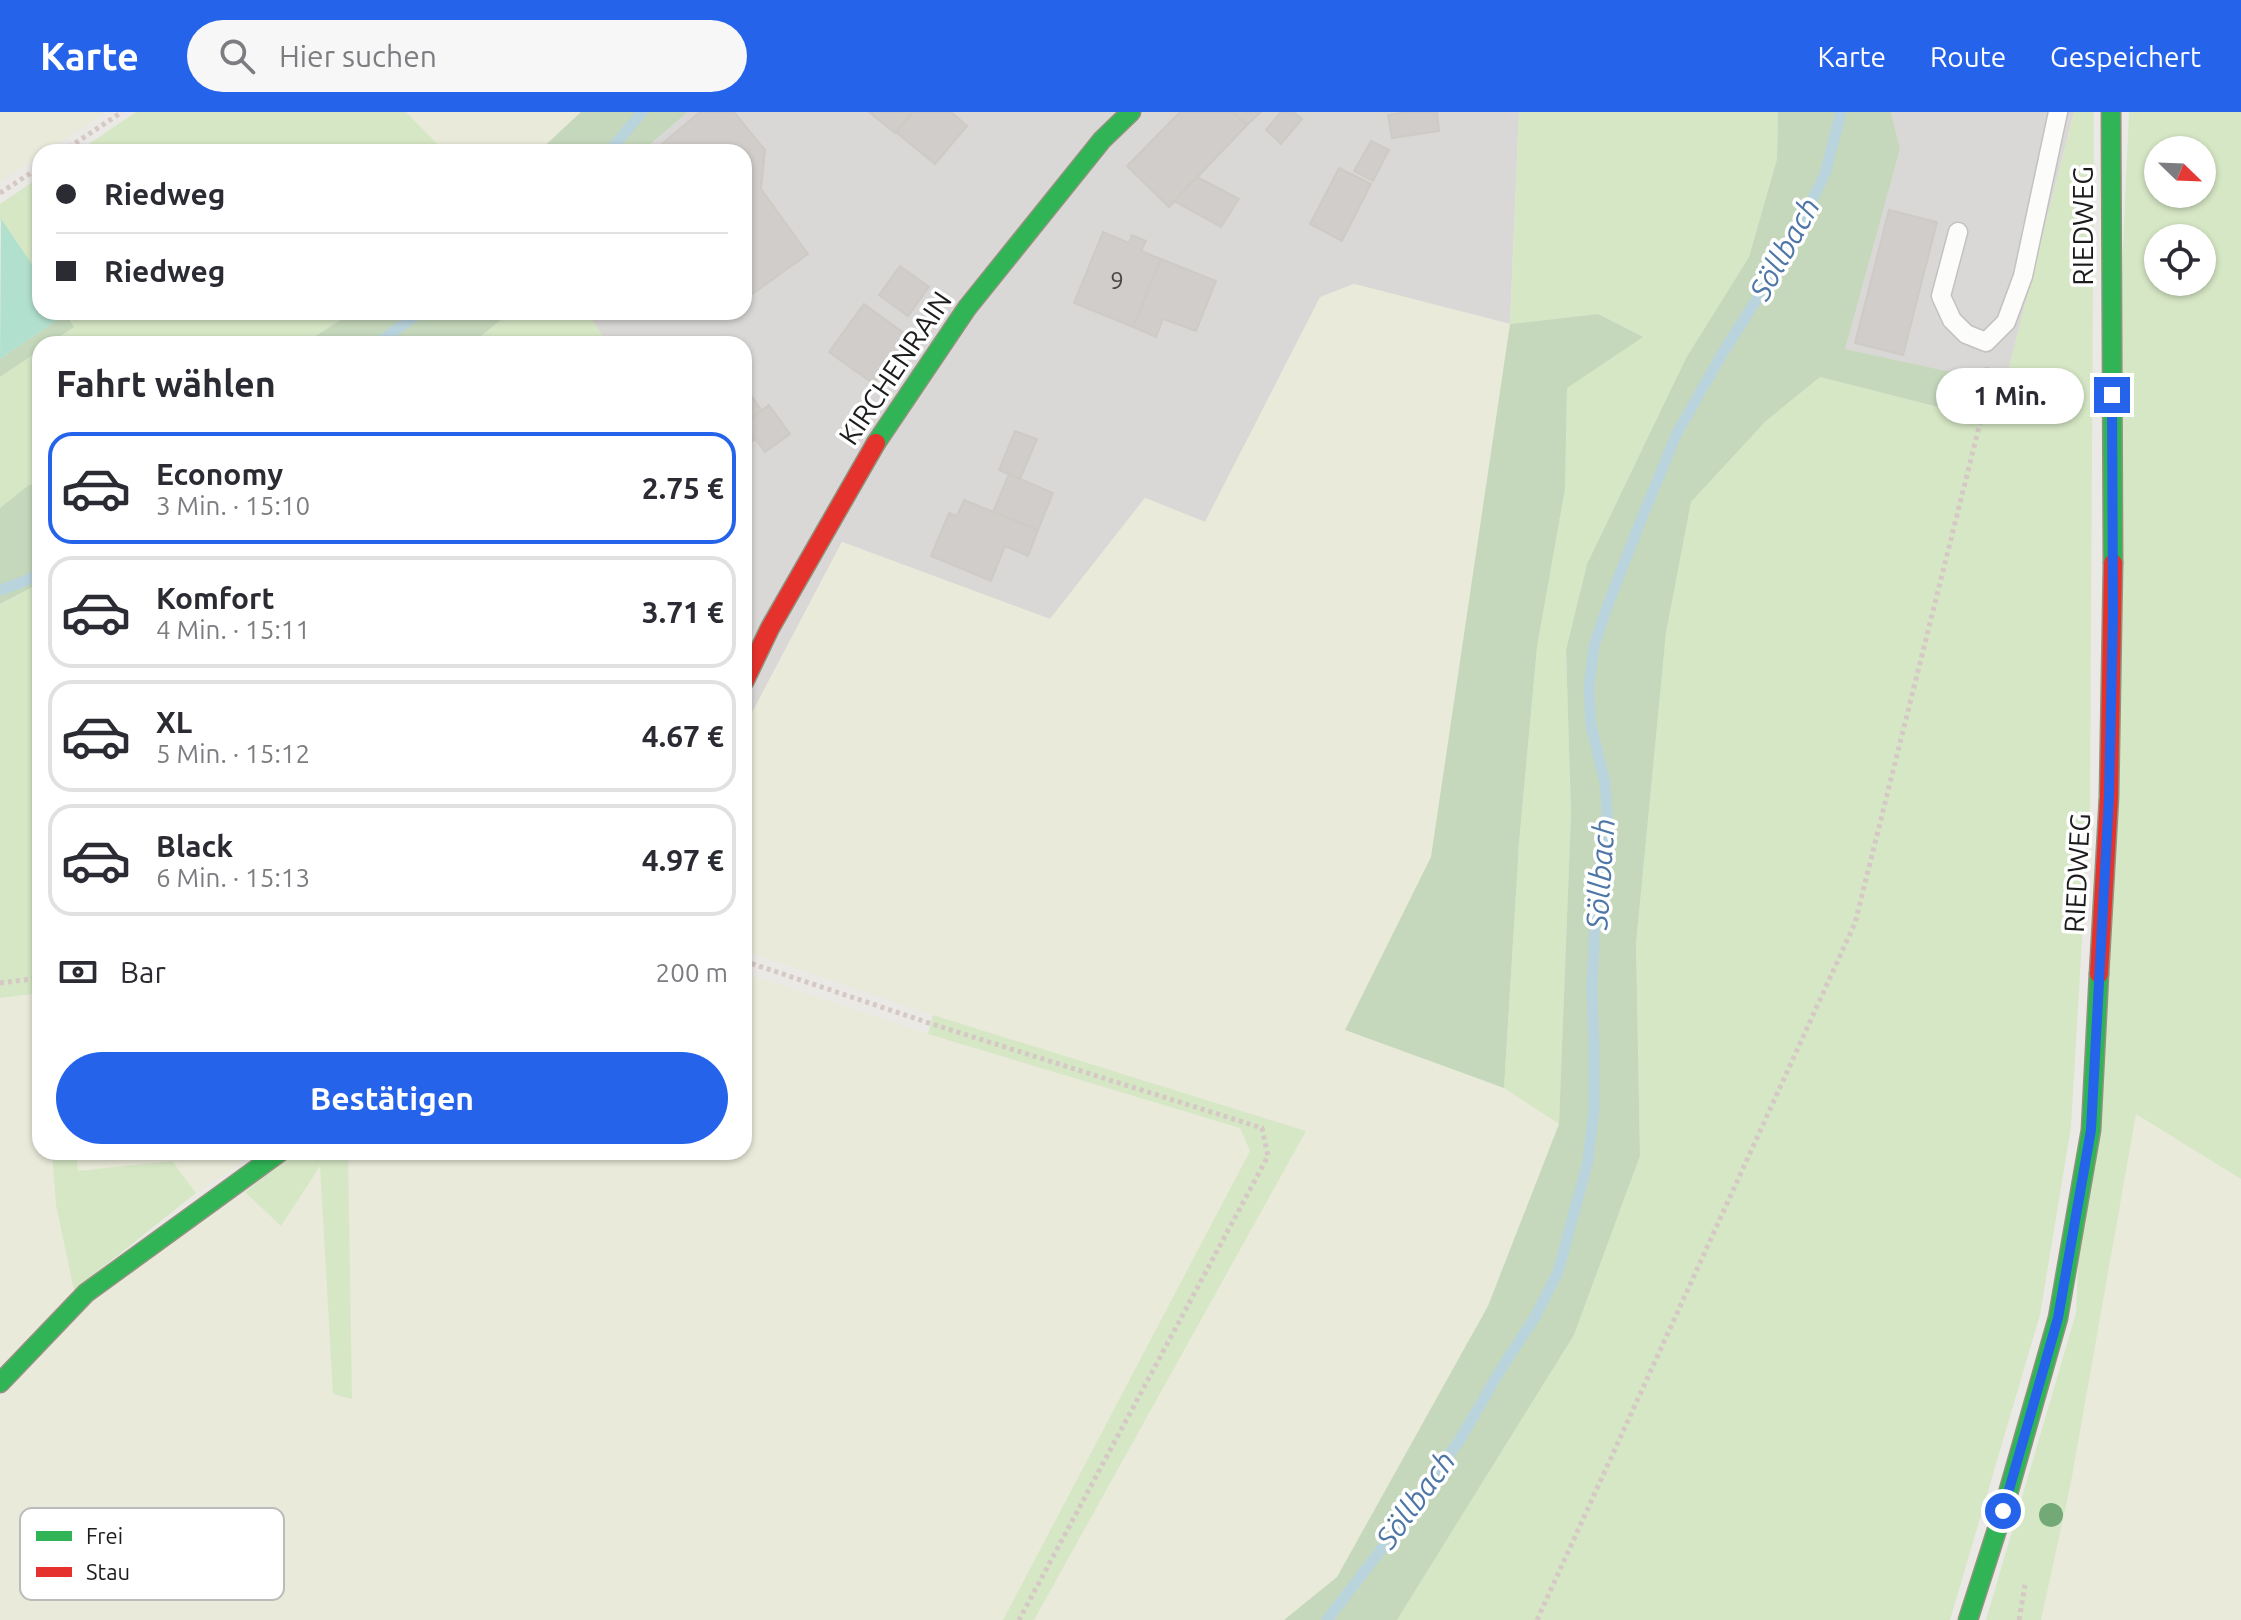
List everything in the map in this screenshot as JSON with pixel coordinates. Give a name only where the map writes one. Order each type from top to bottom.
[{"type":"main road","name":"KIRCHENRAIN","points":[[752,665],[770,628],[879,438],[967,308],[1102,140],[1131,112]]},
{"type":"main road","name":"RIEDWEG","points":[[1968,1620],[2003,1511],[2058,1318],[2091,1130],[2109,797],[2113,615],[2111,112]]},
{"type":"main road","points":[[0,1383],[86,1293],[269,1160]]},
{"type":"lane","points":[[1958,232],[1941,296],[1952,320],[1966,334],[1986,342],[2006,322],[2023,276],[2058,112]]},
{"type":"path","points":[[74,144],[122,112]]},
{"type":"path","points":[[0,193],[32,172]]},
{"type":"path","points":[[1537,1620],[1855,923],[1988,391],[1986,342]]},
{"type":"path","points":[[752,964],[1262,1128],[1268,1156],[1019,1620]]},
{"type":"path","points":[[0,983],[32,979]]},
{"type":"shaded area","points":[[688,112],[1519,112],[1510,324],[1354,284],[1321,297],[1205,522],[1145,498],[1050,619],[842,542],[752,713],[752,336],[603,336],[592,320],[752,320],[752,144],[650,144]]},
{"type":"shaded area","points":[[1891,112],[2074,112],[2005,384],[1844,349],[1900,149]]},
{"type":"green space","points":[[0,112],[106,112],[58,144],[32,144],[32,161],[0,182]]},
{"type":"green space","points":[[136,112],[406,112],[437,144],[89,144]]},
{"type":"green space","points":[[406,112],[581,112],[547,144],[437,144]]},
{"type":"green space","points":[[581,112],[688,112],[650,144],[547,144]]},
{"type":"green space","points":[[1519,112],[1778,112],[1777,159],[1749,257],[1686,358],[1587,564],[1566,650],[1571,813],[1559,1124],[1504,1088],[1519,843],[1537,647],[1565,489],[1567,388],[1598,314],[1510,324]]},
{"type":"green space","points":[[1778,112],[1891,112],[1900,149],[1845,349],[1979,378],[1969,415],[1820,377],[1765,422],[1691,502],[1666,633],[1636,944],[1640,1156],[1574,1335],[1397,1620],[1284,1620],[1337,1577],[1488,1306],[1559,1124],[1571,813],[1566,650],[1587,564],[1686,358],[1749,257],[1777,159]]},
{"type":"green space","points":[[2074,112],[2094,112],[2090,804],[2071,1127],[2040,1315],[1950,1620],[1397,1620],[1574,1335],[1640,1156],[1636,944],[1666,633],[1691,502],[1765,422],[1820,377],[1968,415],[1979,378],[2005,383]]},
{"type":"green space","points":[[2129,112],[2241,112],[2241,1179],[2136,1114],[2071,1482],[2041,1620],[1986,1620],[2076,1313]]},
{"type":"green space","points":[[32,182],[32,265],[0,220],[0,204]]},
{"type":"green space","points":[[1,219],[32,264],[32,320],[57,320],[0,359]]},
{"type":"green space","points":[[1354,284],[1510,324],[1431,858],[1345,1030],[1504,1088],[1559,1124],[1488,1306],[1337,1577],[1284,1620],[1034,1620],[1305,1131],[933,1015],[752,954],[752,713],[842,542],[1050,619],[1145,498],[1205,522],[1320,297]]},
{"type":"green space","points":[[1598,314],[1643,337],[1567,388],[1565,489],[1537,647],[1519,843],[1504,1088],[1345,1030],[1431,857],[1510,324]]},
{"type":"green space","points":[[57,320],[70,320],[74,327],[61,336],[34,336]]},
{"type":"green space","points":[[70,320],[340,320],[316,336],[61,336],[74,327]]},
{"type":"green space","points":[[340,320],[501,320],[481,336],[316,336]]},
{"type":"green space","points":[[501,320],[592,320],[603,336],[481,336]]},
{"type":"green space","points":[[32,337],[32,355],[0,377],[0,359]]},
{"type":"green space","points":[[32,355],[32,485],[0,508],[0,377]]},
{"type":"green space","points":[[32,485],[32,587],[0,604],[0,508]]},
{"type":"green space","points":[[32,587],[32,994],[0,998],[0,604]]},
{"type":"green space","points":[[752,976],[928,1034],[1240,1128],[1250,1152],[1003,1620],[0,1620],[0,1400],[96,1299],[245,1192],[280,1225],[320,1164],[333,1394],[351,1399],[348,1160],[752,1160]]},
{"type":"green space","points":[[32,994],[32,1160],[53,1160],[56,1205],[74,1290],[0,1366],[0,998]]},
{"type":"green space","points":[[933,1015],[1306,1131],[1034,1620],[1003,1620],[1250,1151],[1240,1128],[928,1034]]},
{"type":"green space","points":[[2136,1113],[2241,1179],[2241,1620],[2041,1620],[2071,1482]]},
{"type":"green space","points":[[53,1160],[77,1160],[78,1171],[172,1161],[196,1193],[74,1290],[56,1205]]},
{"type":"green space","points":[[77,1160],[245,1160],[196,1193],[172,1161],[78,1171]]},
{"type":"green space","points":[[287,1160],[348,1160],[352,1399],[333,1394],[320,1166],[281,1226],[245,1192]]},
{"type":"building","points":[[700,112],[734,112],[765,150],[761,189],[808,254],[752,294],[752,144],[662,144]]},
{"type":"building","points":[[869,112],[913,112],[895,133]]},
{"type":"building","points":[[913,112],[951,112],[967,126],[935,164],[896,132]]},
{"type":"building","points":[[1180,112],[1233,112],[1247,125],[1169,207],[1127,166]]},
{"type":"building","points":[[1233,112],[1261,112],[1247,125]]},
{"type":"building","points":[[1281,112],[1293,112],[1302,119],[1281,144],[1266,130]]},
{"type":"building","points":[[1437,112],[1439,131],[1392,138],[1388,115]]},
{"type":"building","points":[[1371,141],[1389,150],[1373,181],[1354,171]]},
{"type":"building","points":[[1339,168],[1371,184],[1342,241],[1310,224]]},
{"type":"building","points":[[1197,177],[1239,199],[1221,227],[1174,201]]},
{"type":"building","points":[[1889,210],[1937,222],[1903,355],[1855,343]]},
{"type":"building","points":[[1103,232],[1129,243],[1132,235],[1146,241],[1141,251],[1161,259],[1133,327],[1074,303]]},
{"type":"building","points":[[1161,259],[1216,281],[1196,331],[1163,319],[1156,337],[1133,327]]},
{"type":"building","points":[[900,266],[929,287],[908,316],[879,295]]},
{"type":"building","points":[[864,304],[908,336],[874,384],[829,352]]},
{"type":"building","points":[[752,397],[762,411],[752,418]]},
{"type":"building","points":[[769,405],[790,434],[765,452],[752,435],[752,418]]},
{"type":"building","points":[[1015,431],[1037,439],[1020,479],[999,470]]},
{"type":"building","points":[[1009,474],[1053,493],[1038,530],[993,512]]},
{"type":"building","points":[[964,500],[1038,530],[1028,556],[1005,546],[991,581],[931,556],[949,513],[957,516]]},
{"type":"waterway","points":[[616,144],[642,112]]},
{"type":"waterway","name":"Söllbach","points":[[1327,1620],[1407,1516],[1461,1438],[1535,1317],[1558,1272],[1588,1161],[1594,1110],[1592,988],[1597,876],[1608,827],[1605,783],[1591,725],[1589,687],[1594,646],[1677,433],[1722,354],[1785,255],[1825,174],[1841,112]]},
{"type":"waterway","points":[[388,336],[409,320]]},
{"type":"waterway","points":[[0,590],[32,577]]},
{"type":"traffic: fast","points":[[876,443],[967,308],[1102,140],[1131,112]]},
{"type":"traffic: fast","points":[[2111,112],[2113,563]]},
{"type":"traffic: fast","points":[[1968,1620],[2003,1511],[2058,1318],[2091,1130],[2099,974]]},
{"type":"traffic: fast","points":[[0,1383],[86,1293],[269,1160]]},
{"type":"traffic: jam","points":[[752,665],[770,628],[876,443]]},
{"type":"traffic: jam","points":[[2099,974],[2109,797],[2113,563]]},
{"type":"route","points":[[2003,1511],[2058,1318],[2091,1130],[2109,797],[2113,615],[2112,395]]}]
